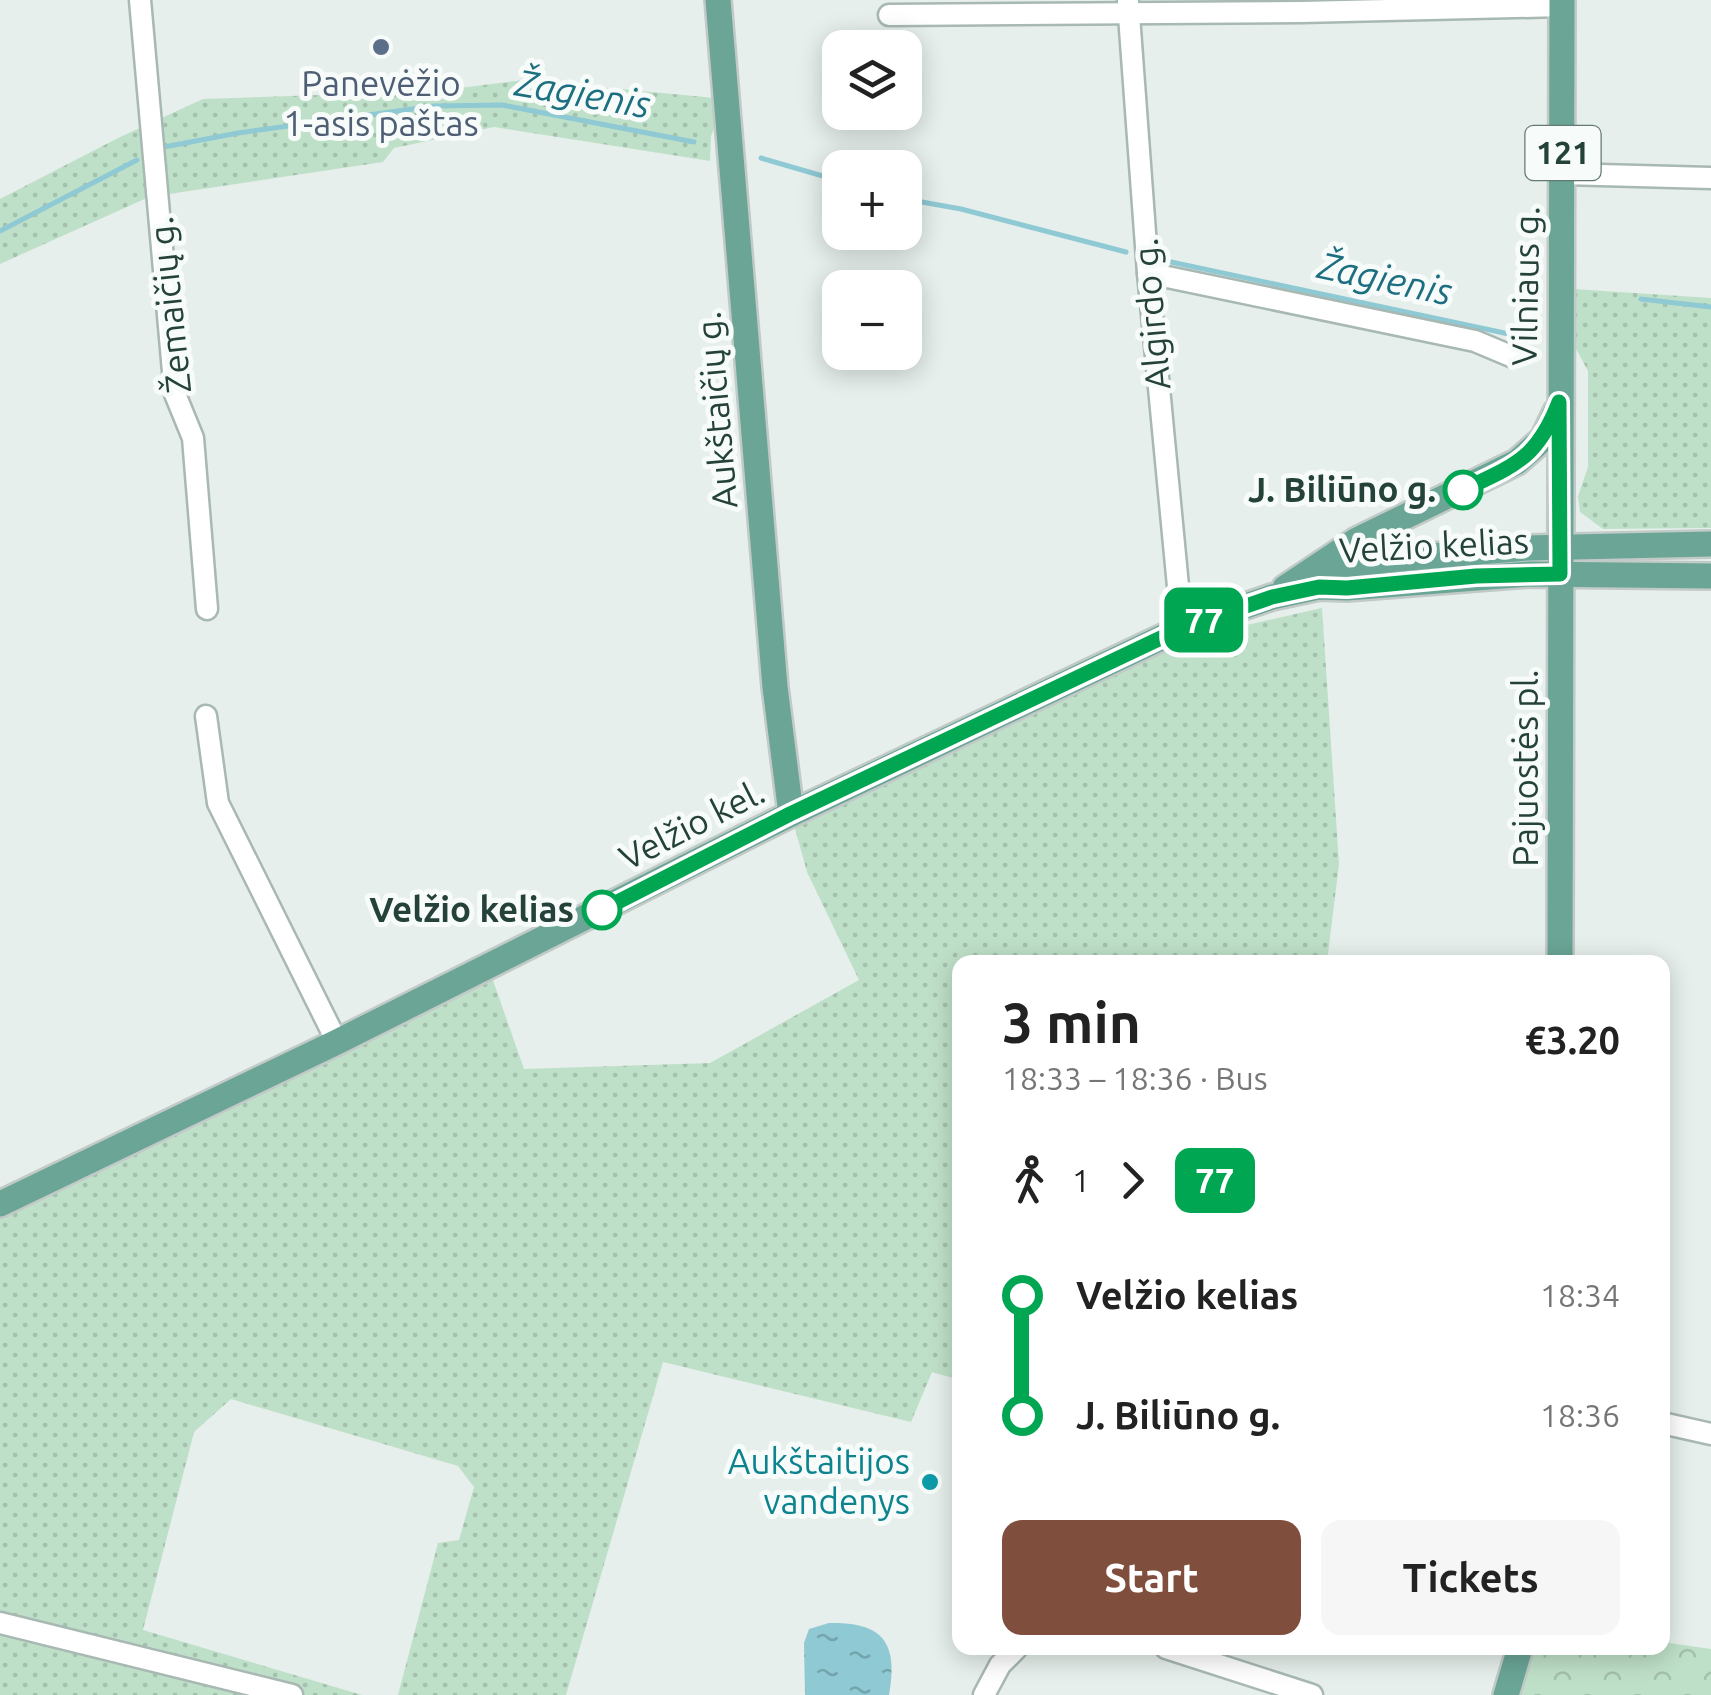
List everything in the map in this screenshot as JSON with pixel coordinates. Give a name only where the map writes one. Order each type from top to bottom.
[{"type":"main road","name":"Aukštaičių g.","points":[[718,0],[775,687],[790,814]]},
{"type":"main road","name":"Vilniaus g.","points":[[1560,574],[1562,3]]},
{"type":"main road","points":[[1272,597],[1357,540],[1517,462],[1543,439],[1559,402]]},
{"type":"main road","points":[[1560,546],[1711,544]]},
{"type":"main road","name":"Velžio kelias","points":[[1319,587],[1344,572],[1385,560],[1560,546]]},
{"type":"main road","points":[[1560,574],[1711,576]]},
{"type":"main road","name":"Velžio kelias","points":[[1319,587],[1560,574]]},
{"type":"main road","name":"Pajuostės pl.","points":[[1560,574],[1560,955]]},
{"type":"main road","name":"Velžio kel.","points":[[0,1204],[337,1042],[790,814],[1182,628],[1272,597],[1319,587]]},
{"type":"main road","points":[[1506,1695],[1518,1655]]},
{"type":"street","name":"Žemaičių g.","points":[[140,0],[174,394],[193,438],[207,609]]},
{"type":"street","points":[[888,15],[954,7],[1562,3]]},
{"type":"street","name":"Algirdo g.","points":[[1129,7],[1148,272],[1182,628]]},
{"type":"street","points":[[1563,174],[1711,178]]},
{"type":"street","points":[[1148,272],[1476,341],[1513,356]]},
{"type":"street","points":[[206,716],[218,803],[337,1042]]},
{"type":"street","points":[[1670,1425],[1711,1434]]},
{"type":"street","points":[[0,1623],[292,1695]]},
{"type":"street","points":[[984,1695],[1010,1655]]},
{"type":"street","points":[[1188,1655],[1312,1695]]},
{"type":"green space","points":[[523,80],[726,99],[711,136],[710,161],[494,127],[394,148],[383,162],[149,197],[0,264],[0,199],[203,99],[436,91]]},
{"type":"green space","points":[[1573,289],[1711,298],[1711,528],[1603,529],[1580,512],[1578,496],[1588,467],[1588,371],[1574,345]]},
{"type":"green space","points":[[1322,608],[1339,864],[1328,955],[952,955],[952,1378],[932,1372],[911,1422],[663,1362],[566,1695],[398,1695],[438,1543],[459,1540],[474,1487],[458,1466],[231,1399],[194,1432],[143,1630],[362,1695],[0,1695],[0,1200],[488,966],[524,1069],[710,1063],[859,980],[807,872],[791,814],[1157,651],[1224,630]]},
{"type":"green space","points":[[1670,1643],[1711,1649],[1711,1695],[1516,1695],[1532,1655],[1670,1655]]},
{"type":"water","points":[[829,1623],[863,1627],[883,1639],[891,1662],[889,1695],[805,1695],[804,1643],[809,1629]]},
{"type":"waterway","name":"Žagienis","points":[[164,147],[434,106],[502,105],[694,142]]},
{"type":"waterway","name":"Žagienis","points":[[761,158],[822,176]]},
{"type":"waterway","name":"Žagienis","points":[[0,231],[137,160]]},
{"type":"waterway","name":"Žagienis","points":[[922,202],[1126,252]]},
{"type":"waterway","name":"Žagienis","points":[[1171,262],[1528,338]]},
{"type":"waterway","name":"Žagienis","points":[[1641,299],[1711,307]]},
{"type":"bus line","name":"77","points":[[602,910],[790,814],[1182,628],[1272,597],[1319,587],[1560,574],[1559,402],[1543,439],[1532,450],[1463,490]]},
{"type":"place","name":"Panevėžio 1-asis paštas","points":[[381,47]]},
{"type":"place","name":"J. Biliūno g.","points":[[1463,490]]},
{"type":"place","name":"Velžio kelias","points":[[602,910]]},
{"type":"place","name":"Aukštaitijos vandenys","points":[[930,1482]]}]
